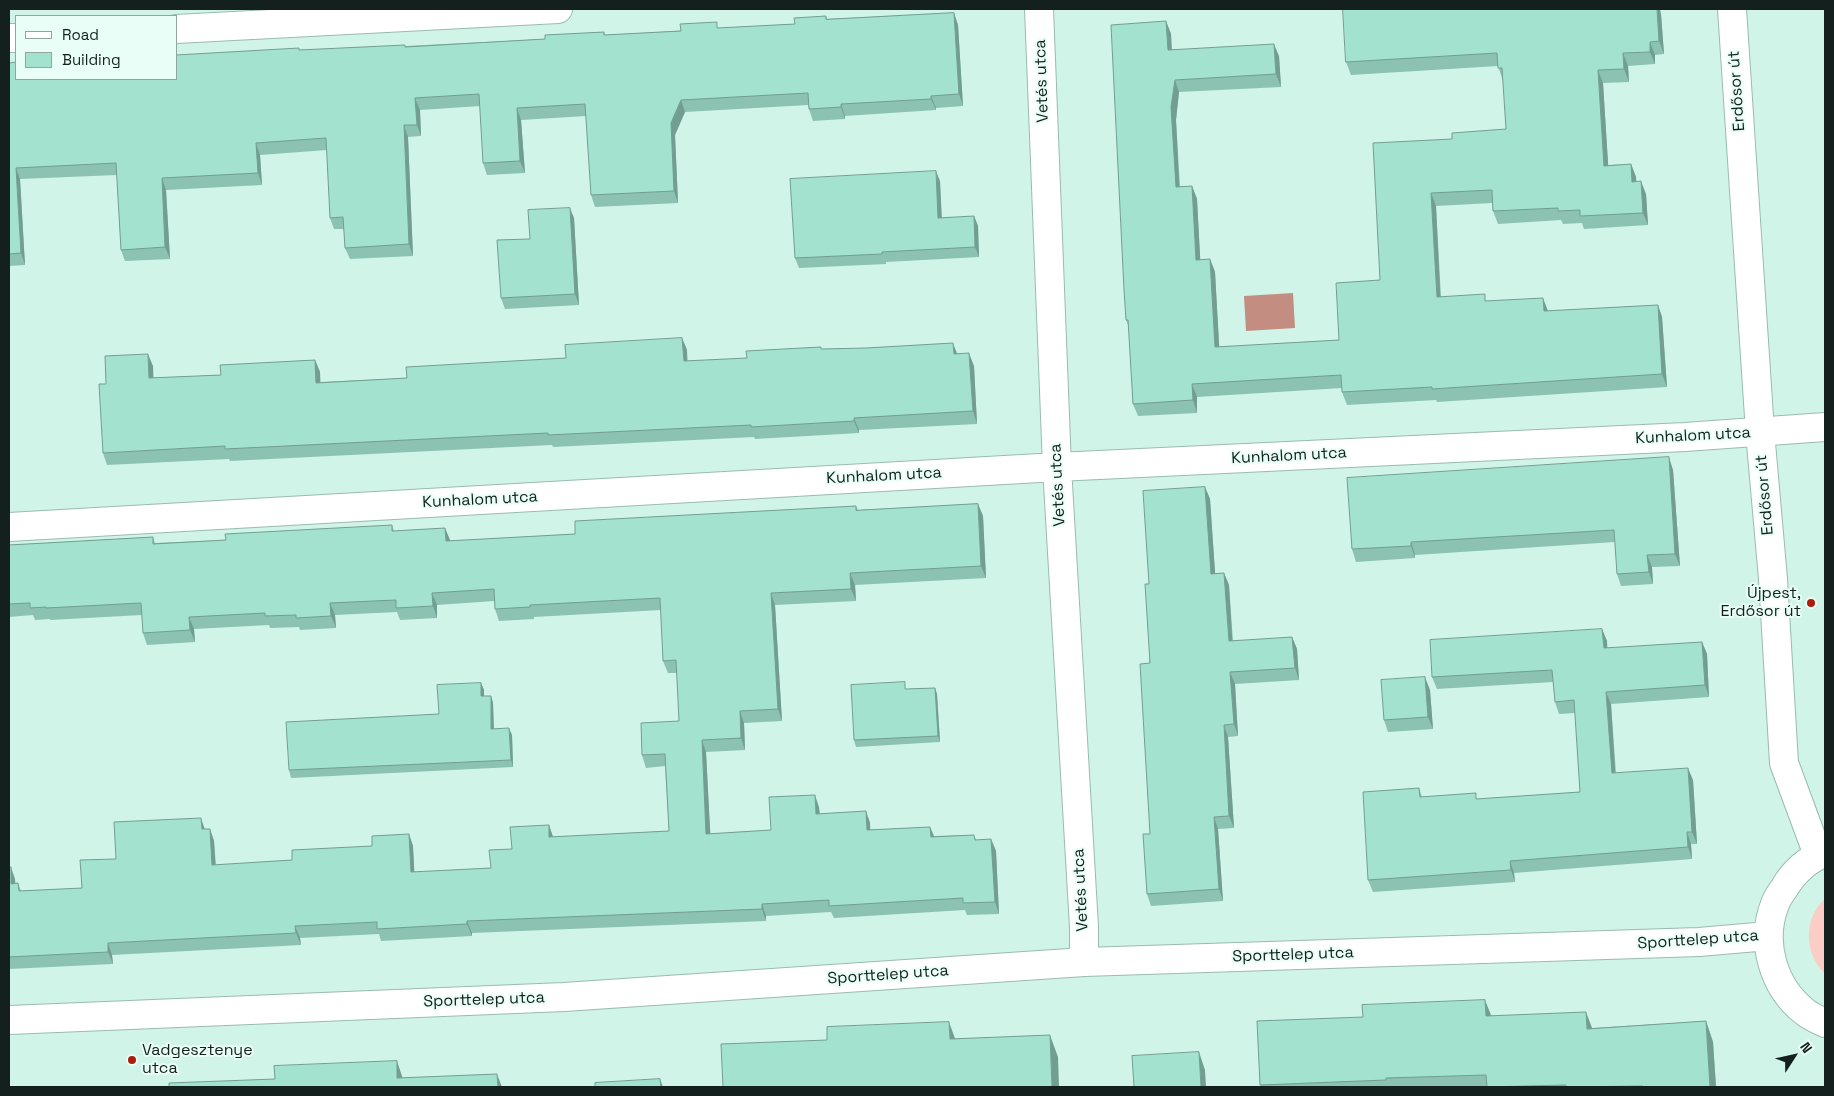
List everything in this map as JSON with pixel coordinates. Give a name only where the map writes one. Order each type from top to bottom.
[{"type":"street","points":[[178,29],[558,9]]},
{"type":"street","name":"Vetés utca","points":[[1039,9],[1056,466],[1084,926],[1084,962]]},
{"type":"street","name":"Erdősor út","points":[[1732,9],[1760,432],[1773,579],[1784,763],[1822,854]]},
{"type":"street","name":"Kunhalom utca","points":[[9,526],[1056,466],[1665,438],[1825,427]]},
{"type":"street","name":"Sporttelep utca","points":[[1822,854],[1792,875],[1775,903],[1768,936],[1772,965],[1785,991],[1806,1013],[1825,1024]]},
{"type":"street","name":"Sporttelep utca","points":[[9,1020],[564,997],[1084,962],[1699,942],[1768,936]]},
{"type":"shaded area","points":[[1293,293],[1295,328],[1246,331],[1244,296]]},
{"type":"shaded area","points":[[1825,899],[1825,974],[1813,957],[1809,936],[1813,916]]},
{"type":"building","points":[[1343,9],[1657,9],[1659,41],[1650,42],[1650,52],[1623,53],[1624,69],[1598,70],[1604,166],[1631,164],[1632,182],[1641,181],[1643,213],[1580,216],[1580,210],[1558,211],[1558,208],[1493,211],[1492,190],[1431,193],[1437,297],[1485,294],[1485,301],[1543,298],[1544,311],[1658,305],[1662,374],[1432,389],[1432,387],[1342,392],[1341,375],[1192,384],[1193,400],[1133,404],[1128,320],[1126,320],[1124,290],[1111,25],[1166,21],[1168,50],[1274,44],[1276,74],[1175,80],[1171,107],[1176,187],[1192,186],[1196,260],[1210,259],[1215,347],[1339,340],[1336,283],[1380,280],[1373,143],[1452,139],[1452,133],[1506,129],[1502,68],[1498,68],[1497,53],[1346,62]]},
{"type":"building","points":[[954,13],[959,94],[931,96],[931,99],[841,104],[841,107],[809,109],[808,93],[681,100],[671,123],[674,191],[591,195],[585,104],[517,108],[520,161],[483,163],[479,94],[415,98],[417,125],[404,125],[409,244],[345,248],[343,217],[330,218],[326,138],[256,143],[258,173],[162,178],[165,247],[121,250],[116,163],[16,168],[21,253],[9,254],[9,63],[15,62],[15,80],[178,80],[178,55],[299,48],[299,50],[405,45],[405,47],[545,39],[545,35],[604,32],[604,35],[681,31],[680,24],[717,22],[717,28],[795,24],[794,18],[826,16],[826,19]]},
{"type":"building","points":[[936,171],[938,218],[974,216],[975,247],[795,258],[790,179]]},
{"type":"building","points":[[570,208],[575,294],[501,298],[497,240],[530,239],[528,210]]},
{"type":"building","points":[[682,338],[684,361],[747,358],[746,351],[821,347],[821,349],[866,348],[953,343],[954,354],[969,353],[973,411],[854,418],[854,421],[751,427],[751,425],[548,435],[548,433],[225,449],[225,446],[103,453],[99,384],[106,384],[105,356],[148,354],[149,378],[221,375],[220,365],[315,360],[316,383],[407,378],[406,367],[566,358],[565,345]]},
{"type":"building","points":[[1669,457],[1675,554],[1647,555],[1649,572],[1617,574],[1614,530],[1411,542],[1411,546],[1352,549],[1347,478]]},
{"type":"building","points":[[1205,487],[1211,574],[1224,573],[1229,641],[1292,637],[1295,668],[1230,672],[1234,724],[1224,725],[1229,816],[1214,817],[1219,889],[1147,894],[1143,834],[1150,834],[1140,664],[1150,663],[1145,584],[1149,584],[1143,491]]},
{"type":"building","points":[[978,504],[981,566],[850,573],[851,589],[771,593],[778,709],[740,711],[741,738],[702,740],[706,834],[771,830],[769,797],[815,795],[816,814],[866,811],[867,830],[930,827],[931,837],[974,835],[975,840],[991,839],[995,902],[963,903],[963,898],[829,906],[829,900],[762,904],[762,909],[467,921],[467,924],[377,929],[377,922],[295,926],[296,933],[108,943],[108,952],[9,957],[9,867],[11,867],[11,884],[18,883],[19,891],[82,888],[80,860],[116,859],[114,822],[201,818],[202,829],[210,829],[212,865],[292,860],[292,850],[372,846],[372,836],[409,834],[411,872],[491,868],[489,850],[512,849],[510,827],[549,825],[549,837],[669,831],[665,754],[642,755],[641,723],[679,721],[676,660],[663,661],[660,598],[530,605],[530,607],[495,609],[494,589],[432,593],[433,606],[396,608],[396,600],[330,603],[331,616],[296,618],[296,615],[265,616],[265,613],[189,617],[190,630],[143,633],[141,603],[46,608],[30,608],[30,603],[9,604],[9,545],[153,537],[153,544],[226,540],[225,534],[392,525],[392,531],[445,528],[446,541],[575,534],[575,521],[856,506],[856,510]]},
{"type":"building","points":[[1602,629],[1604,648],[1702,642],[1705,685],[1606,692],[1612,773],[1688,768],[1692,832],[1687,832],[1688,847],[1510,861],[1511,870],[1368,880],[1363,792],[1419,788],[1420,797],[1476,793],[1476,799],[1580,792],[1574,700],[1555,702],[1552,670],[1432,677],[1430,640]]},
{"type":"building","points":[[1425,677],[1428,717],[1384,720],[1381,680]]},
{"type":"building","points":[[905,682],[905,689],[935,688],[938,736],[854,740],[851,685]]},
{"type":"building","points":[[481,683],[481,696],[491,696],[491,729],[509,728],[511,760],[289,770],[286,722],[439,714],[437,685]]},
{"type":"building","points":[[1485,1000],[1486,1016],[1586,1012],[1587,1029],[1706,1021],[1710,1087],[1566,1087],[1566,1085],[1487,1087],[1486,1075],[1260,1085],[1257,1021],[1363,1017],[1362,1005]]},
{"type":"building","points":[[949,1022],[950,1039],[1050,1035],[1052,1087],[723,1087],[721,1044],[827,1040],[827,1027]]},
{"type":"building","points":[[1199,1052],[1201,1087],[1134,1087],[1132,1056]]},
{"type":"building","points":[[397,1061],[397,1078],[497,1074],[498,1087],[169,1087],[169,1083],[275,1079],[274,1066]]},
{"type":"building","points":[[660,1079],[661,1087],[595,1087],[595,1083]]},
{"type":"place","name":"Újpest, Erdősor út","points":[[1811,603]]},
{"type":"place","name":"Vadgesztenye utca","points":[[132,1060]]}]
